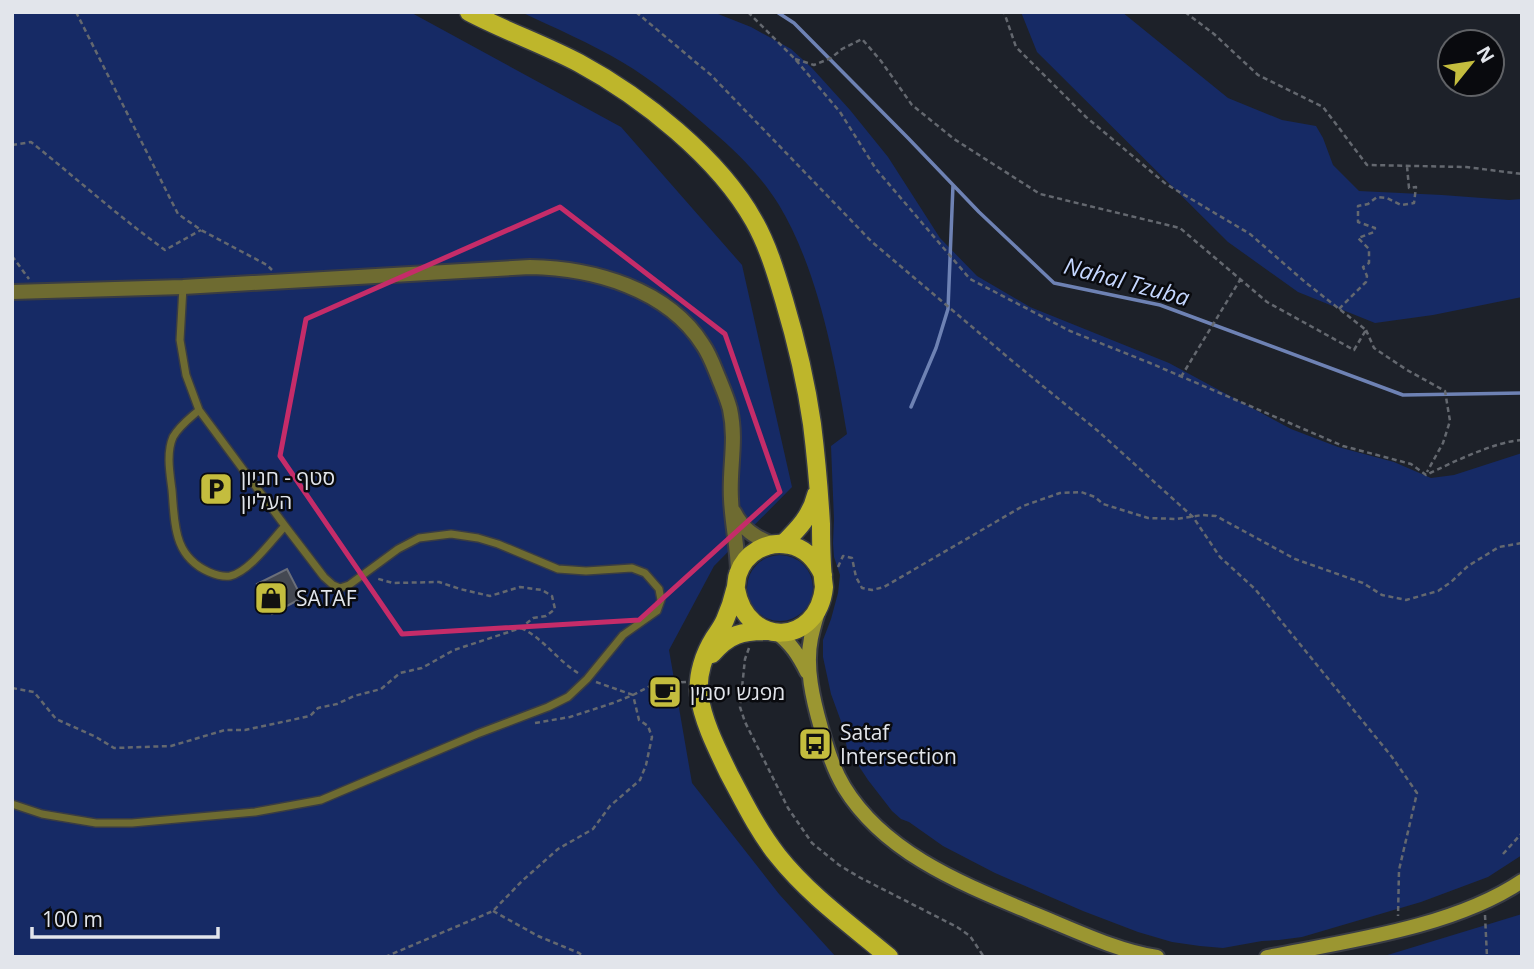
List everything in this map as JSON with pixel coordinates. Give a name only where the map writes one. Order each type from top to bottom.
[{"type":"main road","points":[[469,12],[496,27],[578,62],[652,111],[715,168],[731,187],[763,238],[789,315],[808,398],[816,453],[817,489],[811,510],[799,528],[778,544],[761,548],[751,554],[744,563],[725,619],[712,641],[700,675],[701,704],[716,746],[751,817],[766,840],[791,872],[822,902],[888,957]]},
{"type":"main road","points":[[817,478],[830,572],[811,639],[810,680],[830,759],[843,786],[860,810],[904,850],[982,892],[1101,942],[1157,957]]},
{"type":"main road","points":[[778,544],[803,550],[818,565],[830,572]]},
{"type":"main road","points":[[737,581],[738,603],[746,616],[756,625],[786,639],[810,680]]},
{"type":"main road","points":[[700,675],[714,651],[733,635],[746,631],[789,632],[811,621],[818,611]]},
{"type":"main road","points":[[1267,957],[1441,918],[1484,903],[1522,881]]},
{"type":"street","points":[[12,292],[183,287],[530,267],[586,272],[615,281],[661,303],[682,320],[704,345],[727,397],[732,423],[731,494],[732,520],[737,543],[737,581]]},
{"type":"street","points":[[731,494],[732,505],[740,524],[756,537],[778,544]]},
{"type":"lane","points":[[12,804],[42,814],[96,823],[132,823],[255,812],[321,800],[568,698],[623,635],[657,611],[661,600],[659,589],[645,573],[632,568],[586,571],[558,569],[498,544],[451,534],[419,538],[398,549],[349,585],[333,585],[285,526],[200,411],[186,375],[180,340],[183,287]]},
{"type":"lane","points":[[200,411],[183,424],[173,438],[169,466],[176,530],[181,547],[190,560],[218,576],[229,576],[244,570],[285,526]]},
{"type":"path","points":[[76,12],[178,214],[201,230],[268,265],[284,281]]},
{"type":"path","points":[[636,12],[711,75],[871,241],[1098,431],[1193,517],[1220,558],[1255,589],[1392,757],[1417,793],[1399,870],[1397,930]]},
{"type":"path","points":[[748,12],[795,59],[840,112],[876,169],[970,279],[1070,331],[1343,446],[1410,464],[1426,475]]},
{"type":"path","points":[[1004,12],[1016,47],[1086,117],[1166,184],[1250,234],[1366,330],[1374,348],[1445,391],[1450,421],[1443,443],[1426,475]]},
{"type":"path","points":[[1185,12],[1214,34],[1258,75],[1323,107],[1367,165],[1466,167],[1522,174]]},
{"type":"path","points":[[795,59],[814,65],[862,40],[881,61],[912,105],[954,139],[1040,194],[1180,228],[1267,302],[1354,350],[1366,330]]},
{"type":"path","points":[[12,145],[31,142],[165,250],[201,230]]},
{"type":"path","points":[[1339,309],[1366,282],[1367,276],[1363,267],[1369,262],[1369,248],[1359,238],[1374,232],[1375,228],[1358,222],[1358,206],[1368,204],[1377,197],[1387,198],[1401,205],[1414,202],[1416,187],[1409,188],[1406,166]]},
{"type":"path","points":[[12,256],[38,291]]},
{"type":"path","points":[[1181,377],[1240,280]]},
{"type":"path","points":[[1426,475],[1510,440],[1522,440]]},
{"type":"path","points":[[830,572],[843,556],[852,558],[856,578],[862,588],[872,590],[884,587],[1023,506],[1060,493],[1082,492],[1096,497],[1102,504],[1148,518],[1216,516],[1295,559],[1363,583],[1382,595],[1406,600],[1438,591],[1468,566],[1499,547],[1521,545]]},
{"type":"path","points":[[12,688],[34,692],[55,719],[114,748],[171,746],[225,730],[245,730],[310,716],[318,708],[381,689],[400,673],[422,668],[454,650],[521,628],[533,618],[547,616],[555,609],[552,597],[542,590],[520,587],[490,596],[439,582],[393,583],[374,578],[365,582],[359,578]]},
{"type":"path","points":[[521,628],[530,632],[566,666],[587,679],[633,695]]},
{"type":"path","points":[[773,632],[758,637],[749,648],[745,659],[740,707],[788,808],[812,843],[839,865],[957,927],[970,936],[984,957]]},
{"type":"path","points":[[530,724],[570,717],[633,695],[654,684],[700,675]]},
{"type":"path","points":[[385,957],[493,911],[558,849],[593,829],[610,806],[640,780],[652,737],[648,726],[639,720],[633,695]]},
{"type":"path","points":[[1503,854],[1522,833]]},
{"type":"path","points":[[1484,903],[1487,957]]},
{"type":"path","points":[[493,911],[584,957]]},
{"type":"highlighted area","points":[[560,207],[725,334],[780,492],[639,620],[402,634],[280,456],[306,319]]},
{"type":"shaded area","points":[[12,12],[410,12],[621,127],[742,265],[792,487],[714,566],[669,650],[692,783],[779,894],[836,957],[12,957]]},
{"type":"shaded area","points":[[521,12],[713,12],[751,27],[791,49],[812,68],[888,157],[940,238],[977,276],[1030,307],[1169,363],[1291,429],[1338,447],[1394,462],[1431,478],[1454,475],[1522,453],[1522,855],[1488,877],[1421,902],[1302,937],[1223,948],[1172,942],[1083,911],[995,873],[943,846],[901,819],[868,780],[847,748],[823,657],[823,640],[838,593],[840,575],[833,543],[831,446],[847,434],[823,316],[793,230],[772,194],[756,174],[730,147],[679,103],[622,62]]},
{"type":"shaded area","points":[[1021,12],[1122,12],[1228,98],[1282,120],[1316,126],[1333,165],[1359,191],[1522,199],[1522,297],[1433,315],[1375,323],[1298,292],[1228,242],[1037,52]]},
{"type":"shaded area","points":[[780,555],[803,565],[813,588],[803,611],[780,621],[757,611],[747,588],[757,565]]},
{"type":"shaded area","points":[[1522,914],[1522,957],[1381,957]]},
{"type":"building","points":[[287,569],[302,598],[272,614],[257,584]]},
{"type":"waterway","name":"Nahal Tzuba","points":[[777,12],[794,23],[979,212],[1054,283],[1160,305],[1403,395],[1522,393]]},
{"type":"waterway","points":[[911,407],[936,348],[948,309],[953,185]]},
{"type":"place","name":"סטף - חניון העליון","points":[[216,489]]},
{"type":"place","name":"SATAF","points":[[271,598]]},
{"type":"place","name":"מפגש יסמין","points":[[665,692]]},
{"type":"place","name":"Sataf Intersection","points":[[815,744]]}]
